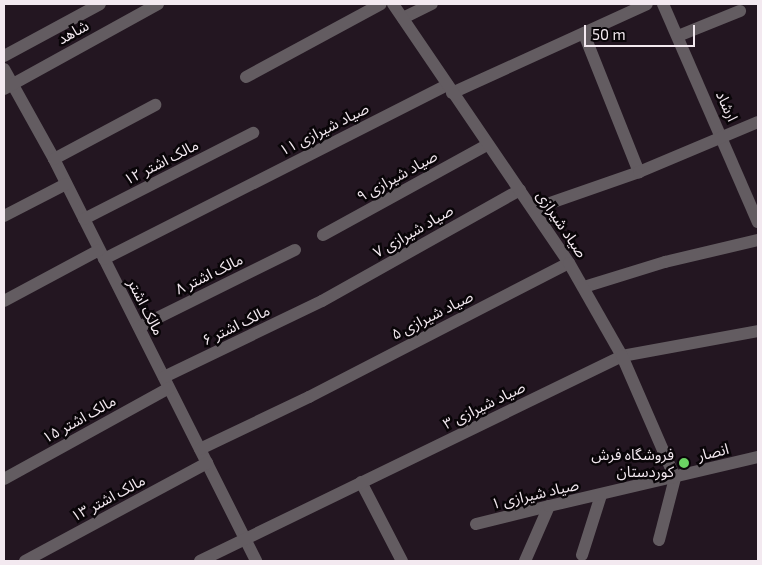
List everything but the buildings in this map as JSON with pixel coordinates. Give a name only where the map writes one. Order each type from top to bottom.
[{"type":"street","name":"شاهد","points":[[4,56],[100,4]]},
{"type":"street","name":"شاهد","points":[[9,86],[158,4]]},
{"type":"street","points":[[246,77],[381,4]]},
{"type":"street","name":"صیاد شیرازی","points":[[393,4],[584,287],[622,356],[675,478]]},
{"type":"street","points":[[402,18],[432,4]]},
{"type":"street","name":"صیاد شیرازی ۱۱","points":[[4,301],[102,254],[217,203],[449,89],[584,34],[647,4]]},
{"type":"street","name":"ارشاد","points":[[663,4],[723,135],[758,222]]},
{"type":"street","points":[[678,36],[740,11]]},
{"type":"street","points":[[584,34],[639,172]]},
{"type":"street","name":"مالک اشتر","points":[[4,69],[9,86],[54,159],[256,561]]},
{"type":"street","points":[[54,159],[155,105]]},
{"type":"street","points":[[532,209],[639,172],[723,135],[758,122]]},
{"type":"street","name":"مالک اشتر ۱۲","points":[[84,219],[253,133]]},
{"type":"street","name":"صیاد شیرازی ۹","points":[[324,235],[487,145]]},
{"type":"street","points":[[4,216],[66,184]]},
{"type":"street","name":"صیاد شیرازی ۷","points":[[322,301],[520,190]]},
{"type":"street","points":[[584,287],[665,262],[758,240]]},
{"type":"street","name":"مالک اشتر ۸","points":[[138,327],[295,250]]},
{"type":"street","name":"صیاد شیرازی ۵","points":[[200,449],[309,397],[569,263]]},
{"type":"street","name":"مالک اشتر ۶","points":[[166,383],[322,301]]},
{"type":"street","name":"صیاد شیرازی ۳","points":[[200,561],[622,356],[758,331]]},
{"type":"street","name":"مالک اشتر ۱۵","points":[[4,478],[166,383]]},
{"type":"street","name":"انصار","points":[[675,478],[758,457]]},
{"type":"street","name":"مالک اشتر ۱۳","points":[[26,561],[207,463]]},
{"type":"street","points":[[659,540],[675,478]]},
{"type":"street","name":"صیاد شیرازی ۱","points":[[476,524],[675,478]]},
{"type":"street","points":[[360,482],[402,561]]},
{"type":"street","name":"صیاد شیرازی ۱","points":[[582,555],[601,495]]},
{"type":"street","points":[[524,561],[550,506]]},
{"type":"place","name":"فروشگاه فرش کوردستان","points":[[684,463]]}]
